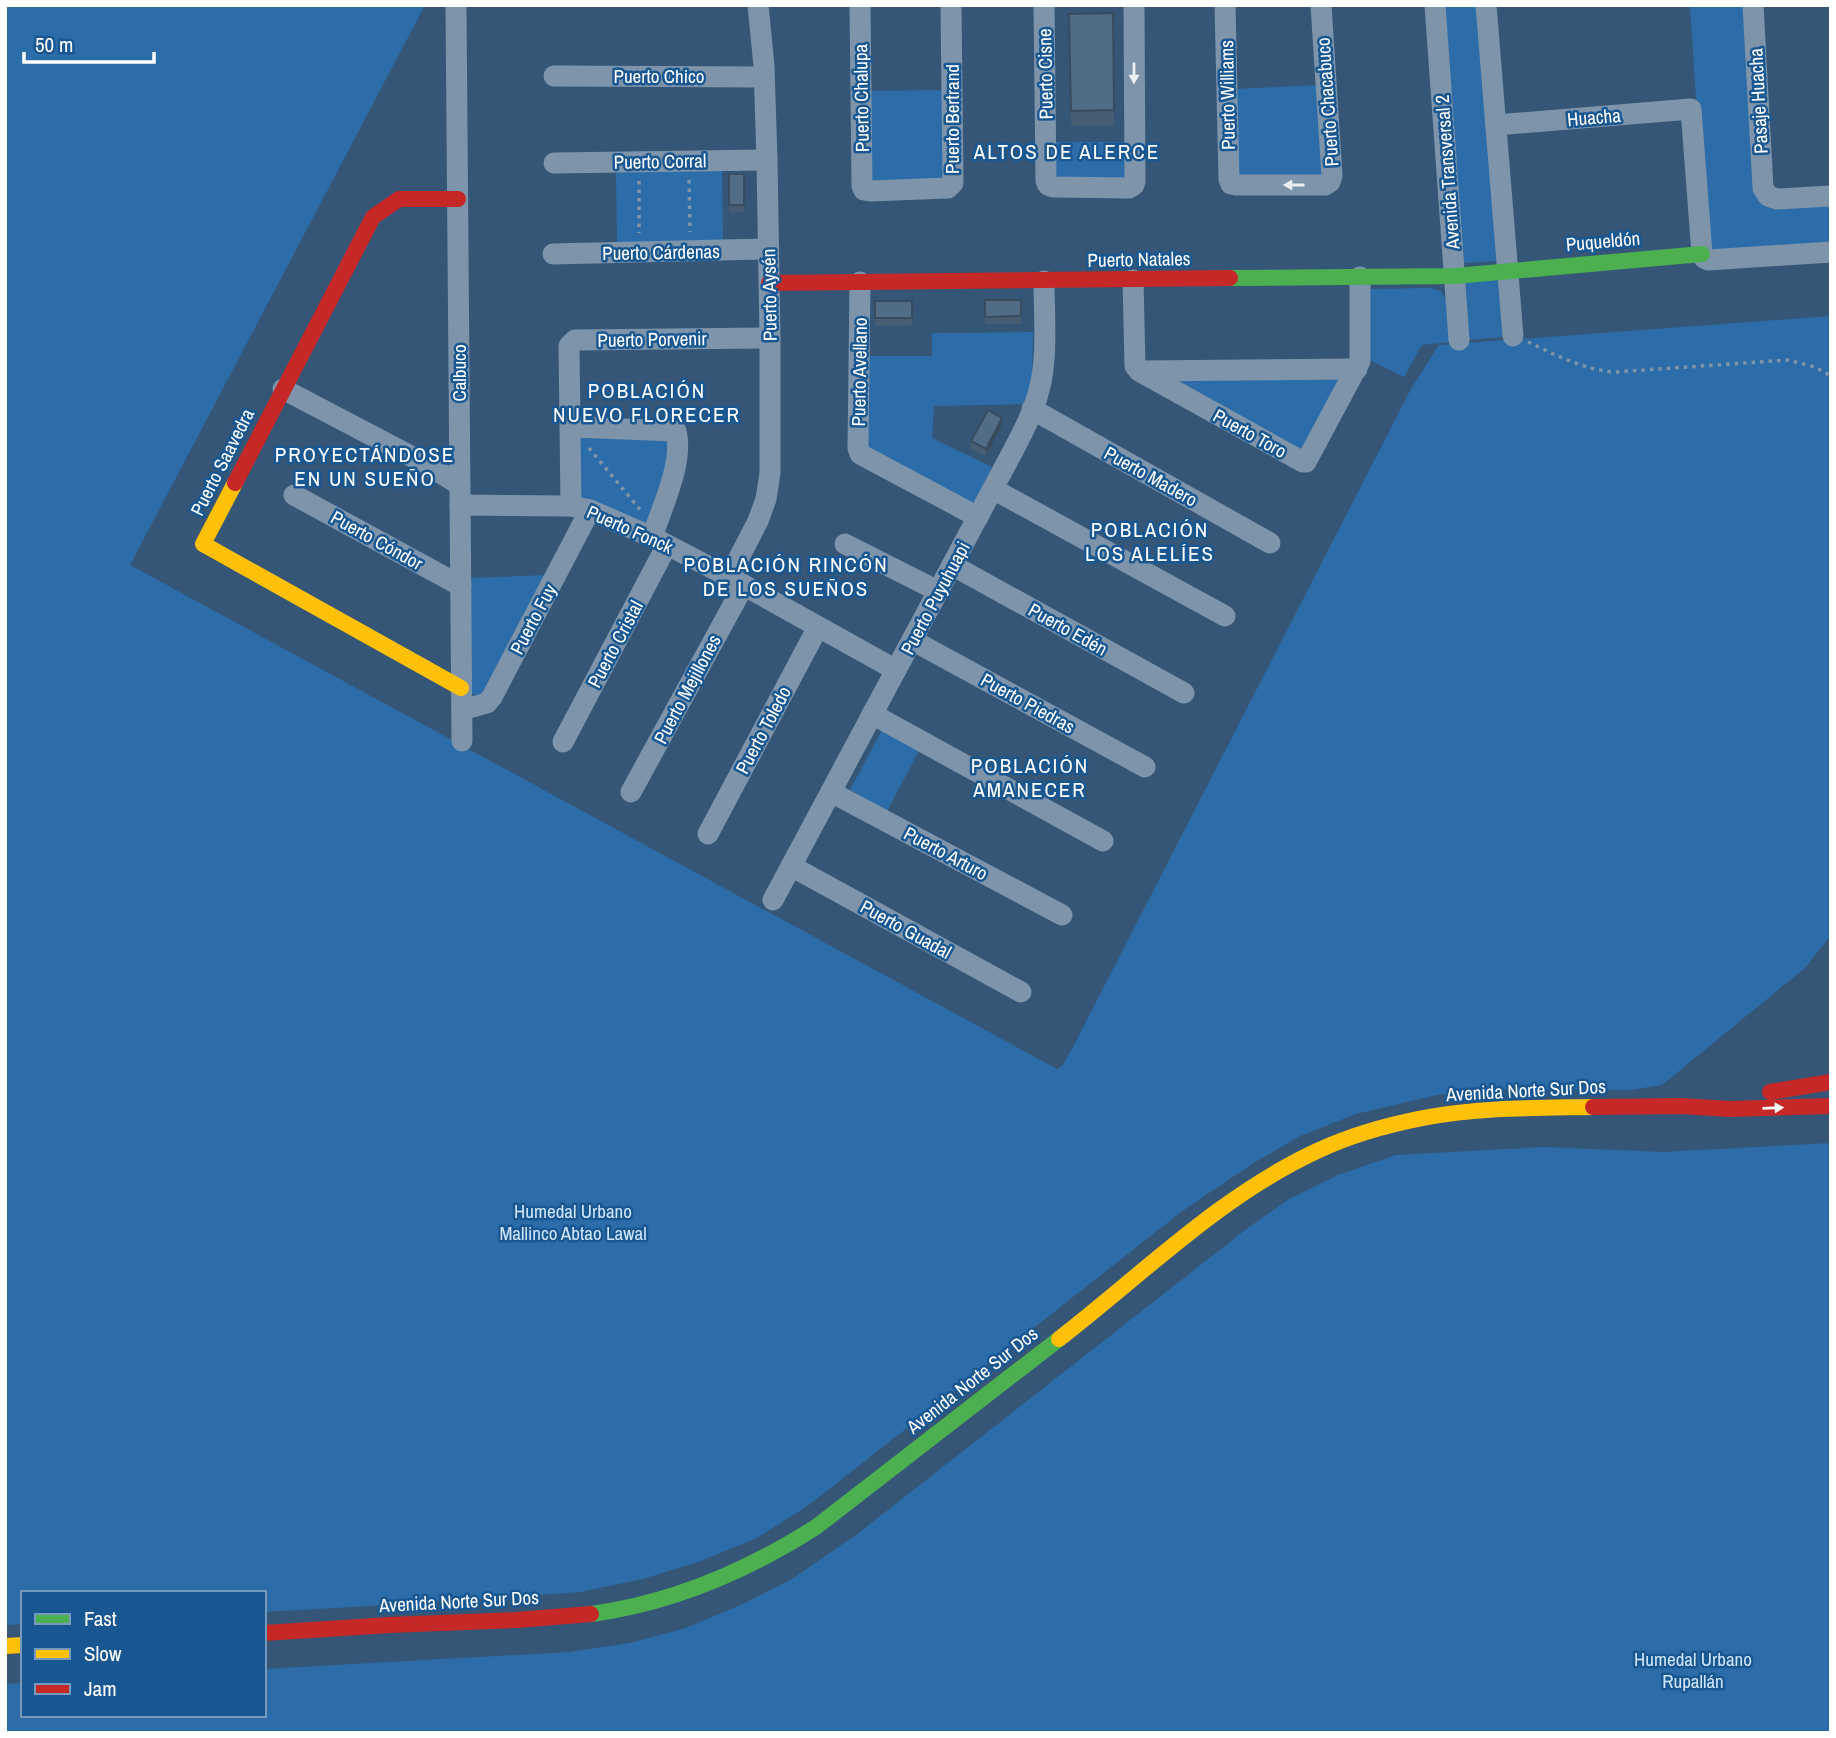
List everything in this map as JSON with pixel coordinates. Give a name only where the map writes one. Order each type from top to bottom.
[{"type":"main road","name":"Puerto Saavedra","points":[[458,199],[399,199],[373,217],[203,544],[461,688]]},
{"type":"main road","name":"Puqueldón","points":[[1508,270],[1702,254]]},
{"type":"main road","name":"Puerto Natales","points":[[769,283],[1455,276],[1508,270]]},
{"type":"main road","points":[[1681,1106],[1831,1082]]},
{"type":"main road","points":[[1681,1106],[1730,1109],[1831,1106]]},
{"type":"main road","name":"Avenida Norte Sur Dos","points":[[266,1633],[568,1616],[628,1608],[683,1592],[745,1567],[816,1527],[1225,1207],[1317,1151],[1406,1121],[1462,1112],[1521,1108],[1681,1106]]},
{"type":"street","name":"Calbuco","points":[[456,5],[462,741]]},
{"type":"street","name":"Puerto Aysén","points":[[736,581],[768,487],[770,461],[764,77],[758,5]]},
{"type":"street","name":"Puerto Chalupa","points":[[860,5],[864,190]]},
{"type":"street","name":"Puerto Bertrand","points":[[864,190],[948,188],[953,183],[951,5]]},
{"type":"street","name":"Puerto Cisne","points":[[1044,5],[1046,181],[1053,187],[1129,188],[1135,181],[1134,5]]},
{"type":"street","name":"Puerto Williams","points":[[1225,5],[1231,184]]},
{"type":"street","name":"Puerto Chacabuco","points":[[1231,184],[1325,185],[1330,182],[1332,176],[1321,5]]},
{"type":"street","name":"Avenida Transversal 2","points":[[1435,5],[1459,340]]},
{"type":"street","points":[[1486,5],[1513,336]]},
{"type":"street","name":"Pasaje Huacha","points":[[1753,5],[1763,188],[1768,196],[1777,199],[1831,196]]},
{"type":"street","name":"Puerto Chico","points":[[554,76],[764,77]]},
{"type":"street","name":"Huacha","points":[[1496,125],[1691,109],[1702,254]]},
{"type":"street","name":"Puerto Corral","points":[[554,163],[766,160]]},
{"type":"street","name":"Puerto Cárdenas","points":[[553,254],[768,249]]},
{"type":"street","points":[[1702,254],[1708,260],[1831,252]]},
{"type":"street","name":"Puerto Toro","points":[[1139,371],[1306,462],[1360,361],[1360,277]]},
{"type":"street","points":[[1133,280],[1135,366],[1139,371],[1356,369]]},
{"type":"street","name":"Puerto Puyuhuapi","points":[[773,900],[993,489],[1032,410],[1042,375],[1044,281]]},
{"type":"street","name":"Puerto Avellano","points":[[860,282],[860,454],[978,517]]},
{"type":"street","name":"Puerto Porvenir","points":[[581,508],[570,427],[569,346],[575,340],[770,338]]},
{"type":"street","points":[[283,389],[426,464],[460,495]]},
{"type":"street","name":"Puerto Madero","points":[[1032,410],[1270,543]]},
{"type":"street","name":"Puerto Cristal","points":[[563,742],[658,538],[677,453],[676,431],[570,427]]},
{"type":"street","points":[[993,489],[1224,616]]},
{"type":"street","name":"Puerto Cóndor","points":[[294,495],[461,586]]},
{"type":"street","name":"Puerto Fonck","points":[[460,495],[581,508],[658,538],[896,670]]},
{"type":"street","name":"Puerto Fuy","points":[[461,710],[487,702],[492,697],[581,508]]},
{"type":"street","points":[[845,544],[938,591]]},
{"type":"street","name":"Puerto Edén","points":[[952,565],[1184,693]]},
{"type":"street","name":"Puerto Mejillones","points":[[631,792],[736,581]]},
{"type":"street","name":"Puerto Toledo","points":[[708,834],[818,627]]},
{"type":"street","name":"Puerto Piedras","points":[[912,640],[1145,767]]},
{"type":"street","points":[[873,714],[1103,841]]},
{"type":"street","name":"Puerto Arturo","points":[[831,792],[1062,915]]},
{"type":"street","name":"Puerto Guadal","points":[[791,866],[1021,992]]},
{"type":"path","points":[[689,161],[690,251]]},
{"type":"path","points":[[639,162],[640,252]]},
{"type":"path","points":[[1513,336],[1576,364],[1599,371],[1788,360],[1815,367],[1831,376]]},
{"type":"path","points":[[570,427],[642,512],[658,538]]},
{"type":"green space","name":"Humedal Urbano Mallinco Abtao Lawal","points":[[5,5],[425,5],[130,565],[1057,1069],[1062,1066],[1073,1047],[1412,387],[1439,345],[1831,316],[1831,935],[1805,968],[1662,1085],[1630,1090],[1499,1089],[1437,1095],[1356,1114],[1300,1136],[1252,1164],[1181,1212],[809,1505],[757,1538],[701,1561],[643,1579],[580,1592],[266,1612],[266,1591],[21,1591],[21,1624],[5,1625]]},
{"type":"green space","points":[[1444,5],[1478,5],[1498,261],[1463,263]]},
{"type":"green space","points":[[1690,5],[1749,5],[1758,192],[1831,200],[1831,248],[1706,252]]},
{"type":"green space","points":[[1320,85],[1324,176],[1238,179],[1234,89]]},
{"type":"green space","points":[[945,90],[945,182],[870,183],[867,91]]},
{"type":"green space","points":[[1050,142],[1130,142],[1129,178],[1057,182]]},
{"type":"green space","points":[[722,167],[723,244],[617,246],[616,169]]},
{"type":"green space","points":[[1499,280],[1503,337],[1468,340],[1464,282]]},
{"type":"green space","points":[[1431,288],[1441,291],[1447,301],[1450,342],[1422,345],[1404,377],[1368,359],[1368,289]]},
{"type":"green space","points":[[1033,332],[1032,383],[1025,404],[934,406],[932,438],[992,467],[972,503],[865,449],[865,356],[932,356],[932,333]]},
{"type":"green space","points":[[1178,374],[1343,377],[1303,453],[1174,384]]},
{"type":"green space","points":[[665,434],[673,446],[646,523],[582,498],[578,494],[576,438]]},
{"type":"green space","points":[[549,575],[486,695],[474,696],[470,578]]},
{"type":"green space","points":[[882,730],[920,749],[887,811],[850,790]]},
{"type":"green space","name":"Humedal Urbano Rupallán","points":[[1831,1143],[1831,1733],[5,1733],[5,1684],[21,1683],[21,1717],[266,1717],[266,1669],[569,1652],[630,1643],[686,1628],[792,1579],[856,1535],[1249,1227],[1289,1199],[1338,1175],[1396,1155],[1544,1147],[1663,1152]]},
{"type":"building","points":[[1113,13],[1114,110],[1071,111],[1069,14]]},
{"type":"building","points":[[729,174],[744,174],[744,205],[729,205]]},
{"type":"building","points":[[985,300],[1021,300],[1021,316],[985,317]]},
{"type":"building","points":[[875,301],[912,301],[912,318],[875,318]]},
{"type":"building","points":[[988,410],[1002,418],[986,449],[971,441]]},
{"type":"traffic: fast","points":[[1230,278],[1455,276],[1702,254]]},
{"type":"traffic: fast","points":[[591,1614],[680,1593],[736,1571],[790,1543],[816,1527],[1059,1339]]},
{"type":"traffic: slow","points":[[235,483],[203,544],[461,688]]},
{"type":"traffic: slow","points":[[1059,1339],[1215,1213],[1282,1169],[1330,1145],[1383,1127],[1444,1114],[1593,1107]]},
{"type":"traffic: slow","points":[[5,1646],[21,1645]]},
{"type":"traffic: jam","points":[[235,483],[373,217],[399,199],[458,199]]},
{"type":"traffic: jam","points":[[769,283],[1230,278]]},
{"type":"traffic: jam","points":[[1770,1092],[1831,1082]]},
{"type":"traffic: jam","points":[[1593,1107],[1681,1106],[1730,1109],[1831,1106]]},
{"type":"traffic: jam","points":[[266,1633],[591,1614]]},
{"type":"district","name":"ALTOS DE ALERCE","points":[[1067,152]]},
{"type":"district","name":"POBLACIÓN NUEVO FLORECER","points":[[647,403]]},
{"type":"district","name":"PROYECTÁNDOSE EN UN SUEÑO","points":[[365,467]]},
{"type":"district","name":"POBLACIÓN LOS ALELÍES","points":[[1150,542]]},
{"type":"district","name":"POBLACIÓN RINCÓN DE LOS SUEÑOS","points":[[786,577]]},
{"type":"district","name":"POBLACIÓN AMANECER","points":[[1030,778]]}]
